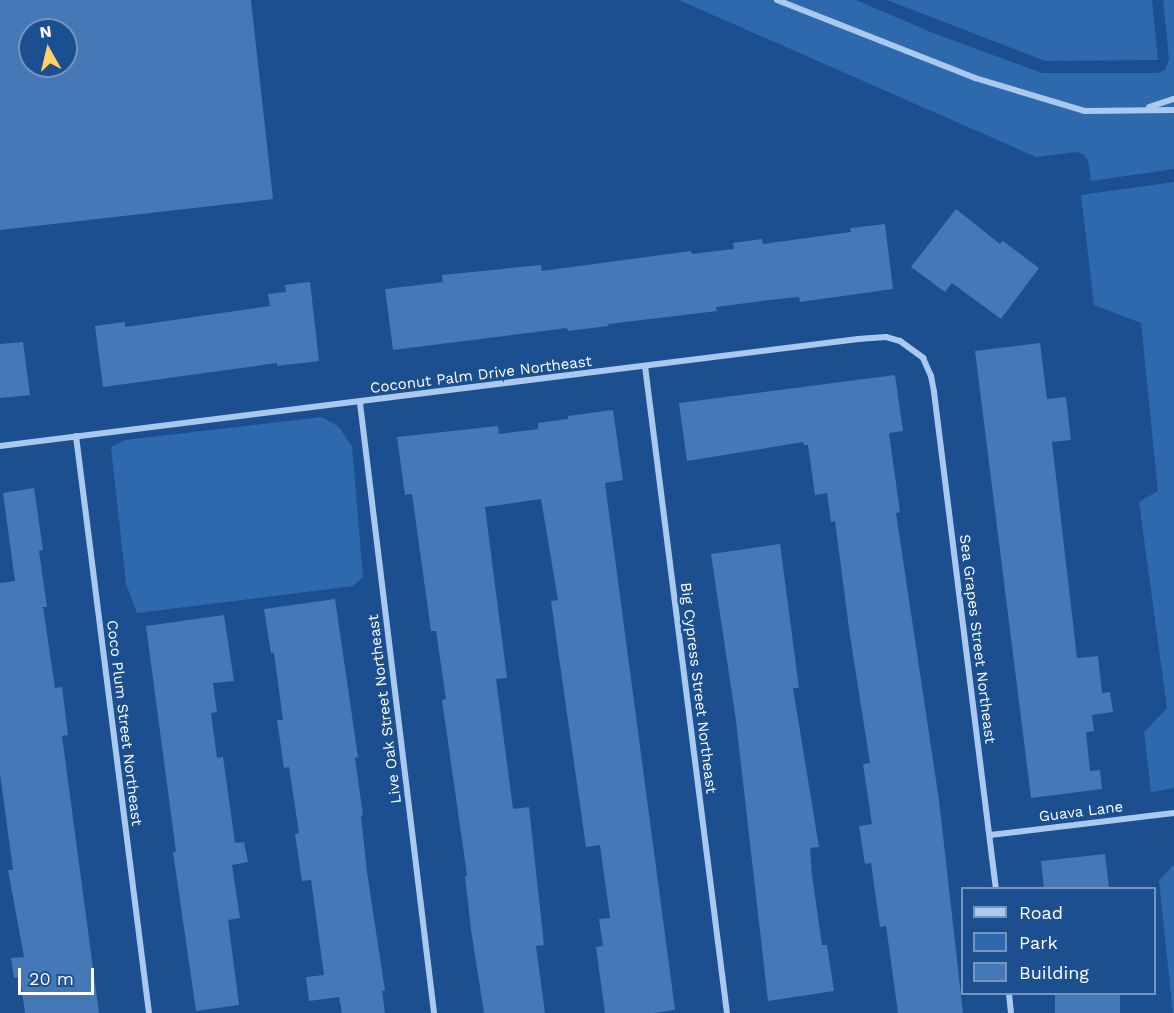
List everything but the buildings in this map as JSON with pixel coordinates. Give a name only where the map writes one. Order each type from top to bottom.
[{"type":"street","points":[[777,0],[975,78],[1085,111],[1174,110]]},
{"type":"street","points":[[1144,109],[1174,99]]},
{"type":"street","name":"Coconut Palm Drive Northeast","points":[[0,446],[886,337],[900,341],[923,358],[934,392]]},
{"type":"street","name":"Big Cypress Street Northeast","points":[[645,366],[727,1013]]},
{"type":"street","name":"Sea Grapes Street Northeast","points":[[934,392],[996,887]]},
{"type":"street","name":"Live Oak Street Northeast","points":[[360,403],[434,1013]]},
{"type":"street","name":"Coco Plum Street Northeast","points":[[76,436],[148,1013]]},
{"type":"street","name":"Guava Lane","points":[[990,835],[1174,813]]},
{"type":"street","points":[[1009,995],[1011,1013]]},
{"type":"green space","points":[[679,0],[856,0],[933,33],[1042,73],[1158,73],[1165,70],[1169,59],[1163,0],[1174,0],[1174,169],[1091,181],[1088,160],[1083,154],[1076,152],[1036,157]]},
{"type":"green space","points":[[887,0],[1152,0],[1158,60],[1045,61]]},
{"type":"green space","points":[[1174,182],[1174,788],[1151,792],[1144,732],[1167,708],[1139,502],[1158,491],[1141,323],[1094,305],[1081,195]]},
{"type":"green space","points":[[322,417],[339,427],[352,446],[363,577],[353,586],[137,613],[126,584],[111,447],[125,440]]},
{"type":"green space","points":[[1174,864],[1174,1013],[1173,1013],[1159,881]]}]
